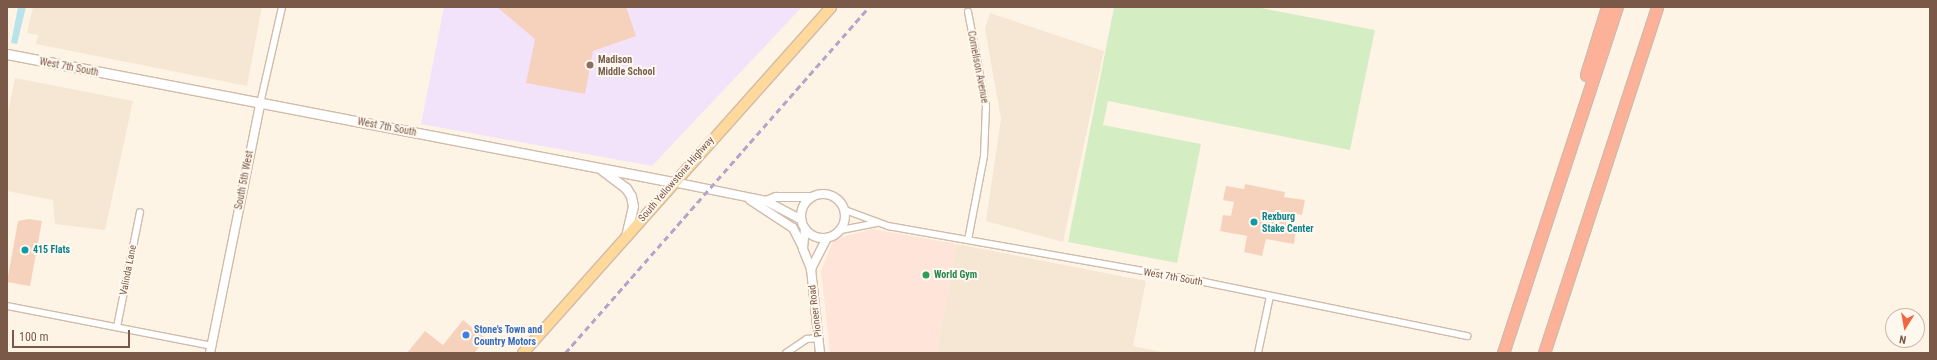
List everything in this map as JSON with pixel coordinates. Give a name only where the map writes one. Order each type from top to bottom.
[{"type":"highway","points":[[1556,187],[1608,7]]},
{"type":"highway","points":[[1503,353],[1556,187],[1617,7]]},
{"type":"highway","points":[[1544,353],[1634,70],[1657,7]]},
{"type":"highway","points":[[1634,70],[1662,7]]},
{"type":"main road","name":"South Yellowstone Highway","points":[[523,353],[673,182],[831,7]]},
{"type":"main road","name":"West 7th South","points":[[7,54],[260,104],[673,182]]},
{"type":"main road","points":[[599,168],[626,188],[631,196],[633,206],[626,237]]},
{"type":"street","name":"South 5th West","points":[[211,349],[260,104],[282,7]]},
{"type":"street","name":"Cornelison Avenue","points":[[968,12],[986,106],[984,156],[968,240]]},
{"type":"street","name":"West 7th South","points":[[673,182],[693,184],[750,199],[766,201],[801,220]]},
{"type":"street","points":[[810,269],[827,238],[841,230],[845,210],[842,202],[829,194],[811,197],[803,205],[801,220],[805,229],[814,236],[827,238]]},
{"type":"street","name":"West 7th South","points":[[766,201],[776,197],[811,197]]},
{"type":"street","points":[[750,199],[793,228],[804,249]]},
{"type":"street","name":"West 7th South","points":[[845,210],[876,223],[1270,296],[1468,336]]},
{"type":"street","name":"Valinda Lane","points":[[117,327],[140,212]]},
{"type":"street","name":"West 7th South","points":[[841,230],[876,223]]},
{"type":"street","name":"Pioneer Road","points":[[805,229],[804,249],[810,269],[820,353]]},
{"type":"street","points":[[1258,353],[1270,296]]},
{"type":"street","points":[[7,306],[117,327],[211,349]]},
{"type":"street","points":[[786,353],[806,339],[818,338]]},
{"type":"shaded area","points":[[33,7],[262,7],[247,86],[36,44],[38,35],[27,33]]},
{"type":"shaded area","name":"Madison Middle School","points":[[444,7],[802,7],[652,166],[421,124]]},
{"type":"shaded area","points":[[990,13],[1104,51],[1063,242],[986,221],[1001,119],[985,29]]},
{"type":"shaded area","points":[[15,78],[133,101],[105,230],[55,224],[53,200],[7,191],[7,117]]},
{"type":"shaded area","points":[[872,229],[957,244],[937,350],[927,353],[830,353],[821,271],[834,239]]},
{"type":"shaded area","points":[[957,244],[1146,281],[1133,346],[1166,353],[927,353],[937,350]]},
{"type":"green space","points":[[1114,7],[1256,7],[1375,30],[1350,150],[1108,101],[1103,125],[1201,144],[1177,263],[1068,242]]},
{"type":"water","points":[[18,7],[26,7],[17,44],[11,43]]},
{"type":"building","name":"Madison Middle School","points":[[497,7],[626,7],[636,36],[593,51],[585,94],[526,83],[535,39]]},
{"type":"building","name":"Rexburg Stake Center","points":[[1245,184],[1285,192],[1284,197],[1305,200],[1302,215],[1288,212],[1286,227],[1296,229],[1294,244],[1266,239],[1262,256],[1244,252],[1247,236],[1220,231],[1223,215],[1231,216],[1234,202],[1223,200],[1226,186],[1244,189]]},
{"type":"building","name":"415 Flats","points":[[29,219],[42,221],[30,286],[7,282],[18,221]]},
{"type":"building","name":"Stone's Town and Country Motors","points":[[463,320],[486,339],[474,353],[407,353],[425,331],[443,345]]},
{"type":"railway","points":[[565,353],[869,7]]},
{"type":"place","name":"Madison Middle School","points":[[590,65]]},
{"type":"place","name":"Rexburg Stake Center","points":[[1254,222]]},
{"type":"place","name":"415 Flats","points":[[25,250]]},
{"type":"place","name":"World Gym","points":[[926,275]]},
{"type":"place","name":"Stone's Town and Country Motors","points":[[466,335]]}]
